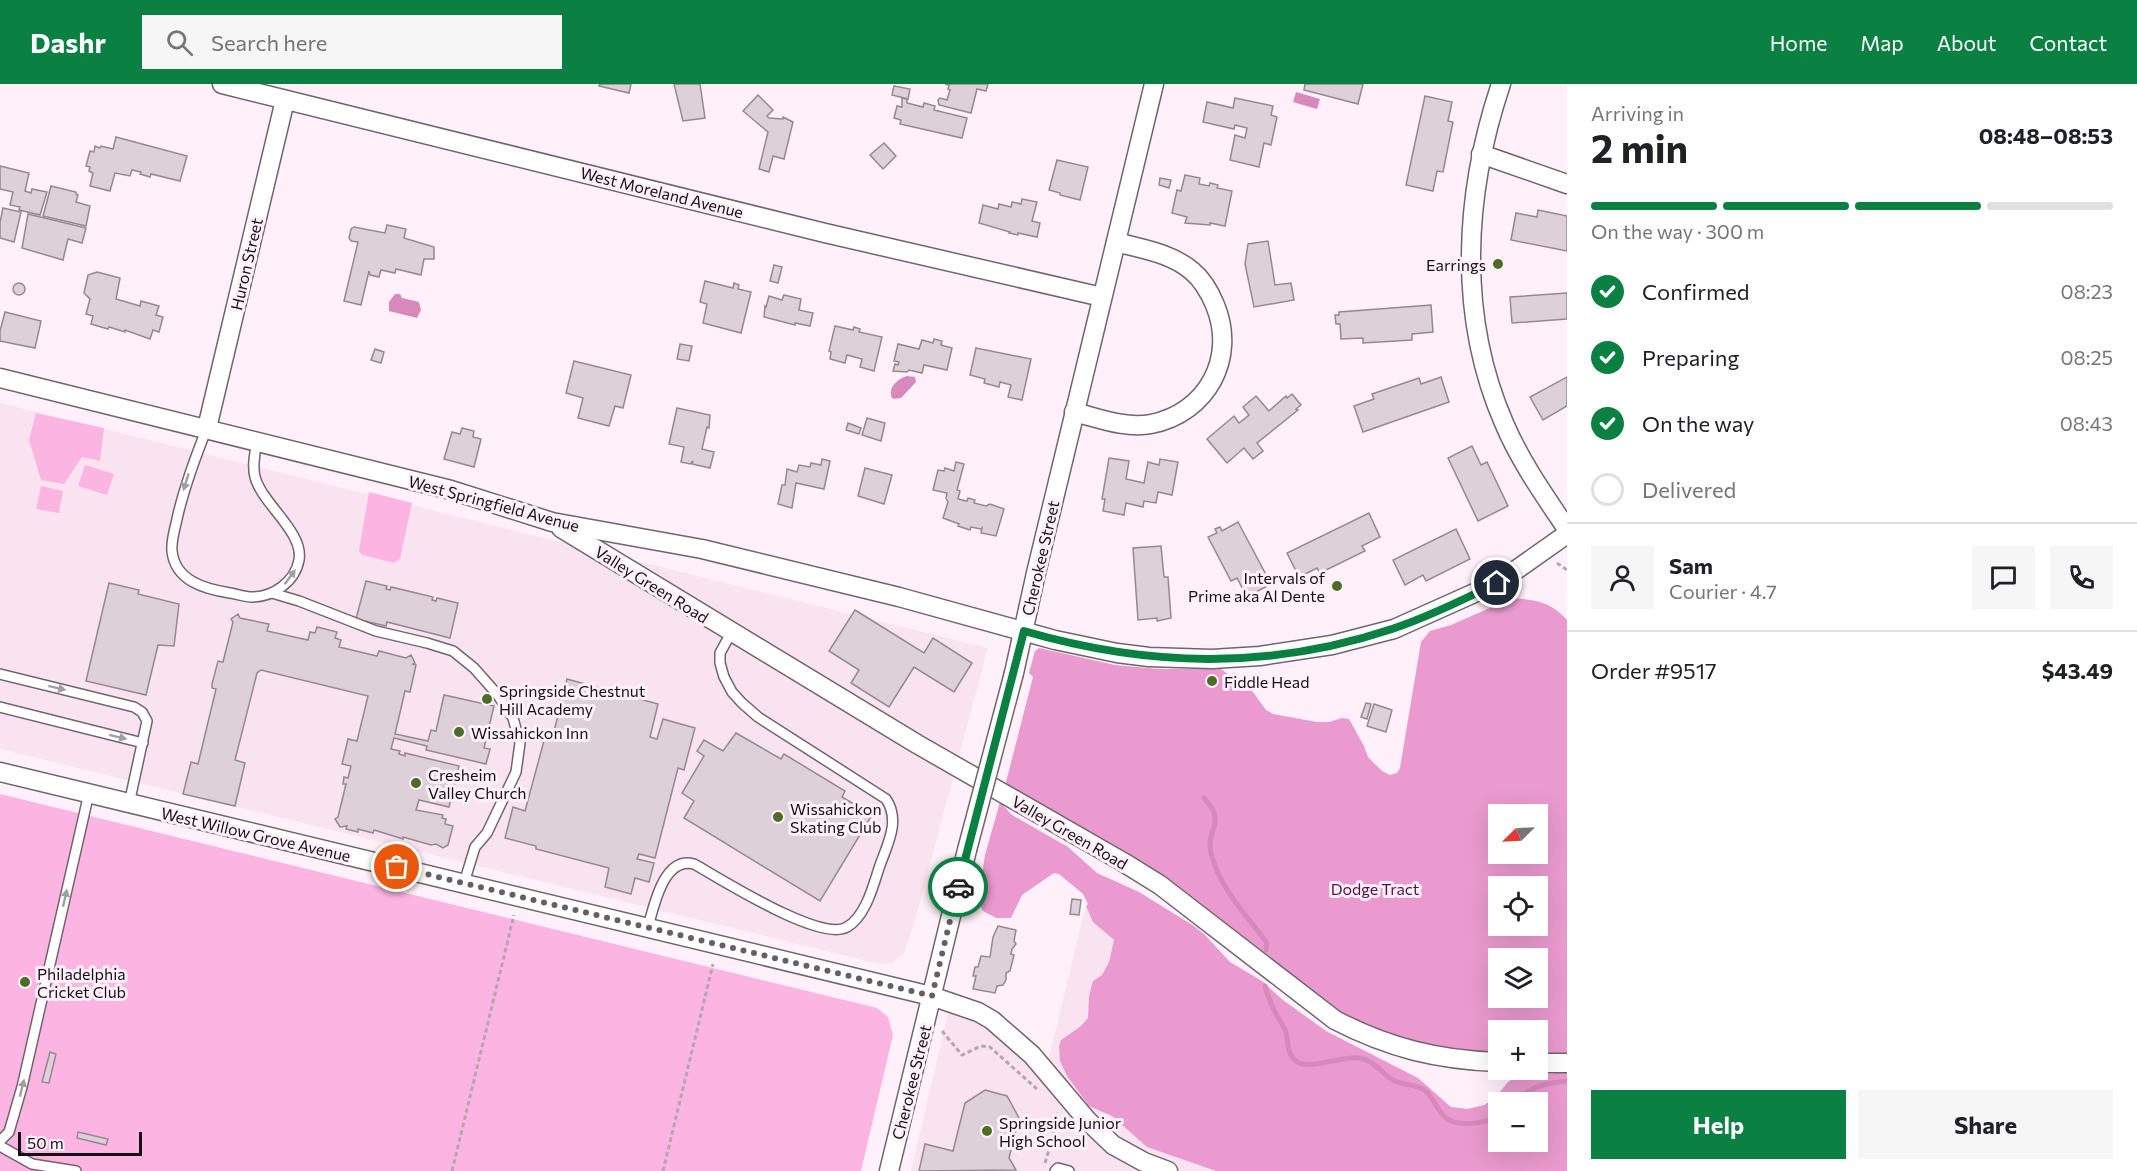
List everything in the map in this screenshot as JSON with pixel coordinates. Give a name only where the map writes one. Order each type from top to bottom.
[{"type":"street","name":"West Moreland Avenue","points":[[222,84],[848,238],[1102,297]]},
{"type":"street","name":"Cherokee Street","points":[[889,1171],[1014,673],[1074,412],[1154,84]]},
{"type":"street","points":[[1501,84],[1480,154],[1472,217],[1470,253],[1475,320],[1485,371],[1504,423],[1518,452],[1567,529]]},
{"type":"street","name":"Huron Street","points":[[207,428],[285,100]]},
{"type":"street","points":[[1480,154],[1567,184]]},
{"type":"street","points":[[1074,412],[1132,425],[1163,421],[1179,414],[1206,391],[1222,357],[1224,336],[1220,316],[1213,300],[1198,278],[1178,262],[1160,254],[1116,242]]},
{"type":"street","name":"West Springfield Avenue","points":[[0,378],[451,490],[552,522],[702,549],[1117,653],[1174,659],[1212,659],[1295,652],[1366,637],[1419,619],[1499,582],[1567,534]]},
{"type":"street","name":"Valley Green Road","points":[[552,522],[730,633],[1160,885],[1335,1020],[1360,1033],[1413,1052],[1458,1060],[1488,1062]]},
{"type":"street","name":"West Willow Grove Avenue","points":[[0,772],[932,996],[970,1009],[992,1020],[1032,1055],[1087,1120],[1113,1145],[1144,1162],[1168,1171]]},
{"type":"street","points":[[1548,1063],[1567,1063]]},
{"type":"lane","points":[[207,428],[183,490],[172,551],[175,561],[190,581],[206,589],[252,597],[272,593],[291,578],[299,560],[299,550],[289,529],[266,498],[255,476],[253,462],[257,440]]},
{"type":"lane","points":[[272,593],[376,631],[453,651],[474,668],[497,694],[513,717],[520,743],[516,772],[487,832],[475,847],[464,883]]},
{"type":"lane","points":[[648,927],[667,876],[678,864],[687,862],[807,924],[828,930],[845,928],[854,922],[863,909],[893,826],[891,807],[886,799],[758,717],[732,692],[720,663],[720,653],[730,633]]},
{"type":"lane","points":[[0,674],[134,707],[142,712],[147,721],[129,804]]},
{"type":"lane","points":[[0,707],[143,743]]},
{"type":"lane","points":[[0,1141],[9,1132],[22,1087],[89,793]]},
{"type":"lane","points":[[0,1146],[33,1164],[76,1171]]},
{"type":"lane","points":[[1055,1171],[1058,1168],[1069,1171]]},
{"type":"path","points":[[1553,557],[1567,570]]},
{"type":"path","points":[[452,1171],[514,915]]},
{"type":"path","points":[[663,1171],[713,964]]},
{"type":"path","points":[[939,1027],[962,1055],[981,1046],[990,1047],[1044,1096]]},
{"type":"path","points":[[1044,1168],[1057,1123],[1055,1109]]},
{"type":"shaded area","points":[[1296,92],[1320,99],[1317,109],[1293,102]]},
{"type":"shaded area","points":[[395,294],[419,302],[421,310],[417,318],[389,311],[389,302]]},
{"type":"shaded area","points":[[907,376],[915,377],[916,382],[901,398],[893,399],[891,392],[893,386]]},
{"type":"shaded area","name":"Springside Chestnut Hill Academy","points":[[0,403],[988,648],[915,920],[904,953],[893,962],[886,964],[871,962],[0,749]]},
{"type":"shaded area","points":[[36,413],[104,428],[100,461],[82,457],[64,484],[41,480],[29,440]]},
{"type":"shaded area","points":[[85,465],[114,474],[107,495],[78,486]]},
{"type":"shaded area","points":[[41,486],[63,491],[59,513],[36,509]]},
{"type":"shaded area","points":[[369,492],[412,503],[400,559],[394,563],[362,555],[359,551]]},
{"type":"shaded area","points":[[0,794],[877,1008],[888,1017],[893,1035],[861,1171],[0,1171]]},
{"type":"shaded area","points":[[1086,906],[1243,1080],[1398,1147],[1488,1150],[1488,1152],[1567,1152],[1567,1171],[911,1171],[953,992],[984,1008],[1047,1065]]},
{"type":"green space","name":"Dodge Tract","points":[[1510,599],[1541,602],[1555,609],[1567,620],[1567,1054],[1548,1054],[1548,1020],[1488,1020],[1488,1053],[1454,1051],[1398,1039],[1346,1016],[1005,786],[1033,677],[1029,673],[1035,651],[1039,648],[1115,665],[1159,669],[1221,669],[1245,681],[1266,710],[1273,714],[1317,722],[1349,719],[1368,757],[1382,771],[1390,775],[1397,773],[1400,768],[1421,642],[1430,631],[1451,625]]},
{"type":"green space","points":[[1000,802],[1012,815],[1068,847],[1097,873],[1139,892],[1194,926],[1230,962],[1262,981],[1283,1000],[1326,1031],[1418,1078],[1451,1107],[1468,1109],[1488,1102],[1488,1152],[1548,1152],[1548,1092],[1500,1092],[1511,1080],[1548,1080],[1548,1074],[1567,1072],[1567,1171],[1216,1171],[1147,1147],[1112,1116],[1089,1106],[1067,1076],[1060,1061],[1061,1040],[1088,1018],[1089,996],[1093,981],[1102,975],[1109,962],[1114,940],[1093,922],[1083,894],[1059,874],[1054,873],[1022,895],[1011,918],[996,918],[983,911],[978,901],[985,855]]},
{"type":"building","points":[[600,84],[631,84],[629,93],[599,86]]},
{"type":"building","points":[[674,84],[700,84],[705,118],[683,121]]},
{"type":"building","points":[[945,84],[988,84],[986,91],[977,89],[971,113],[939,105],[938,100],[940,98],[947,100],[950,90],[949,85]]},
{"type":"building","points":[[1305,84],[1363,84],[1358,104],[1304,90]]},
{"type":"building","points":[[894,86],[910,89],[908,99],[892,95]]},
{"type":"building","points":[[758,95],[773,110],[767,116],[769,118],[783,119],[783,117],[793,122],[784,159],[773,156],[769,172],[759,169],[768,132],[743,111]]},
{"type":"building","points":[[1425,96],[1452,102],[1448,121],[1453,122],[1443,172],[1437,171],[1433,191],[1406,185]]},
{"type":"building","points":[[902,98],[907,99],[907,103],[923,107],[924,103],[935,106],[934,110],[967,118],[962,138],[900,124],[901,120],[894,118],[897,106],[902,107]]},
{"type":"building","points":[[1235,98],[1273,106],[1271,115],[1277,117],[1271,145],[1264,143],[1259,167],[1230,160],[1235,135],[1245,138],[1247,128],[1235,125],[1234,129],[1203,122],[1207,102],[1233,108]]},
{"type":"building","points":[[116,137],[187,156],[180,181],[151,174],[150,177],[132,170],[130,176],[115,173],[110,191],[90,186],[93,173],[89,171],[90,167],[86,166],[90,151],[94,152],[95,146],[113,149]]},
{"type":"building","points":[[884,143],[896,156],[883,169],[870,155]]},
{"type":"building","points":[[1057,160],[1088,167],[1080,200],[1049,190]]},
{"type":"building","points":[[0,166],[29,173],[25,191],[31,193],[32,189],[47,192],[40,215],[19,210],[20,207],[10,205],[13,192],[0,189]]},
{"type":"building","points":[[1185,175],[1200,178],[1199,184],[1209,186],[1210,183],[1218,185],[1217,188],[1232,191],[1225,226],[1210,223],[1210,225],[1185,223],[1187,217],[1172,213],[1177,190],[1181,191]]},
{"type":"building","points":[[1160,178],[1171,180],[1169,188],[1159,185]]},
{"type":"building","points":[[51,186],[76,192],[78,195],[76,202],[90,206],[86,226],[43,216]]},
{"type":"building","points":[[1022,199],[1037,202],[1032,221],[1040,223],[1037,237],[1009,233],[979,223],[983,205],[998,209],[999,204],[1011,207],[1012,202],[1021,204]]},
{"type":"building","points":[[3,208],[21,212],[14,242],[0,238]]},
{"type":"building","points":[[1538,210],[1567,216],[1567,251],[1511,240],[1516,213],[1537,217]]},
{"type":"building","points":[[28,214],[86,228],[82,243],[68,239],[63,260],[22,248]]},
{"type":"building","points":[[387,225],[406,229],[404,238],[434,247],[434,259],[424,259],[421,275],[396,269],[395,273],[381,270],[379,277],[370,275],[369,271],[361,305],[344,301],[358,242],[351,241],[349,238],[351,229],[354,227],[385,233]]},
{"type":"building","points":[[1268,241],[1275,285],[1291,283],[1294,300],[1254,307],[1245,264],[1248,244]]},
{"type":"building","points":[[774,265],[782,267],[778,283],[770,281]]},
{"type":"building","points":[[97,272],[120,278],[116,299],[140,306],[141,301],[159,306],[156,315],[163,317],[159,332],[153,330],[150,339],[125,330],[125,332],[91,324],[93,316],[86,314],[90,299],[84,293],[88,275]]},
{"type":"building","points":[[705,281],[733,288],[734,283],[739,285],[738,289],[751,292],[741,333],[703,323],[707,304],[700,302]]},
{"type":"building","points":[[21,283],[24,284],[24,294],[17,295],[14,294],[13,287],[14,284]]},
{"type":"building","points":[[1567,293],[1567,319],[1512,323],[1510,297]]},
{"type":"building","points":[[784,295],[801,299],[799,310],[813,313],[810,326],[795,323],[795,325],[764,317],[769,296],[782,300]]},
{"type":"building","points":[[1431,305],[1433,332],[1412,334],[1412,340],[1363,343],[1363,338],[1341,339],[1340,324],[1336,324],[1335,315],[1339,315],[1339,312]]},
{"type":"building","points":[[5,312],[41,321],[35,348],[0,341]]},
{"type":"building","points":[[835,326],[853,330],[854,327],[860,329],[859,332],[882,337],[874,371],[860,367],[862,359],[847,355],[845,363],[830,359],[831,352],[829,351]]},
{"type":"building","points":[[934,339],[942,341],[941,345],[952,348],[947,370],[924,365],[922,373],[909,370],[907,372],[893,371],[895,364],[898,365],[899,362],[894,361],[898,344],[919,349],[922,340],[933,343]]},
{"type":"building","points":[[680,344],[692,346],[689,361],[677,359]]},
{"type":"building","points":[[976,348],[1031,359],[1022,400],[1008,397],[1011,385],[1000,382],[999,387],[984,383],[985,379],[970,375]]},
{"type":"building","points":[[375,349],[384,352],[381,363],[371,360]]},
{"type":"building","points":[[574,361],[631,375],[623,408],[615,406],[609,426],[578,418],[583,398],[566,393]]},
{"type":"building","points":[[1441,377],[1449,402],[1363,432],[1354,406],[1374,399],[1372,394],[1419,378],[1421,384]]},
{"type":"building","points":[[1567,377],[1567,406],[1543,420],[1530,397]]},
{"type":"building","points":[[1292,394],[1301,405],[1296,409],[1298,410],[1257,443],[1263,451],[1253,459],[1244,448],[1227,463],[1207,439],[1234,416],[1239,423],[1249,415],[1243,407],[1256,396],[1269,411],[1286,396],[1287,398]]},
{"type":"building","points":[[677,408],[710,415],[709,428],[707,427],[702,449],[714,452],[710,468],[692,464],[693,461],[690,464],[681,462],[684,447],[669,444]]},
{"type":"building","points":[[867,418],[885,423],[881,441],[862,435]]},
{"type":"building","points":[[848,423],[861,428],[859,434],[846,430]]},
{"type":"building","points":[[462,428],[474,431],[473,437],[481,439],[474,467],[444,459],[452,432],[460,434]]},
{"type":"building","points":[[1472,446],[1481,465],[1487,462],[1508,506],[1478,521],[1448,458]]},
{"type":"building","points":[[1109,458],[1129,461],[1126,479],[1144,483],[1148,462],[1159,465],[1160,459],[1178,462],[1172,495],[1158,492],[1156,503],[1144,501],[1143,507],[1126,503],[1124,515],[1103,511],[1105,499],[1102,499]]},
{"type":"building","points":[[822,459],[830,461],[824,489],[796,483],[792,508],[778,504],[782,485],[785,485],[787,469],[797,472],[799,465],[810,467],[811,463],[821,465]]},
{"type":"building","points":[[956,462],[964,464],[957,490],[960,491],[958,499],[967,501],[968,498],[975,500],[974,503],[986,506],[990,504],[1004,509],[996,536],[981,533],[982,528],[971,527],[970,530],[943,518],[948,502],[947,493],[933,490],[938,470],[944,471],[945,468],[954,471]]},
{"type":"building","points":[[865,468],[892,475],[884,504],[858,496]]},
{"type":"building","points":[[1369,513],[1380,537],[1362,546],[1365,551],[1320,573],[1317,568],[1299,577],[1287,553]]},
{"type":"building","points":[[1238,522],[1271,584],[1247,597],[1237,578],[1231,581],[1208,537],[1217,533],[1215,529],[1220,527],[1222,531]]},
{"type":"building","points":[[1456,529],[1470,559],[1426,581],[1423,575],[1405,585],[1393,560]]},
{"type":"building","points":[[1161,546],[1164,577],[1168,577],[1171,618],[1157,621],[1157,618],[1138,620],[1133,548]]},
{"type":"building","points":[[366,581],[387,586],[386,589],[390,590],[391,587],[433,597],[432,600],[436,601],[437,598],[458,603],[450,638],[387,622],[386,626],[356,619]]},
{"type":"building","points":[[109,583],[139,590],[138,594],[179,604],[174,646],[158,645],[146,695],[86,681]]},
{"type":"building","points":[[855,610],[924,653],[933,638],[972,663],[954,692],[914,667],[889,707],[851,683],[859,670],[829,651]]},
{"type":"building","name":"Wissahickon Inn","points":[[238,614],[240,618],[269,624],[267,631],[308,640],[310,632],[315,633],[317,627],[337,632],[335,638],[341,640],[339,647],[377,656],[379,651],[406,658],[411,655],[415,663],[413,664],[416,665],[410,692],[405,691],[395,734],[428,741],[431,730],[436,731],[444,695],[494,706],[484,748],[490,749],[486,764],[426,750],[427,746],[394,738],[391,749],[400,751],[399,754],[405,756],[405,753],[459,766],[449,807],[419,800],[416,810],[443,815],[442,818],[446,819],[445,824],[453,826],[448,845],[443,848],[436,844],[431,845],[403,837],[403,839],[374,830],[373,833],[358,829],[358,832],[346,829],[347,826],[340,827],[335,819],[338,817],[346,784],[343,784],[344,777],[348,778],[351,766],[342,764],[348,739],[357,741],[368,696],[261,670],[257,673],[235,760],[245,763],[235,806],[183,794],[191,762],[198,764],[216,689],[212,688],[212,684],[218,661],[223,662],[233,622],[231,619]]},
{"type":"building","points":[[567,679],[658,704],[650,737],[657,739],[663,719],[695,728],[684,770],[678,768],[655,858],[639,854],[637,859],[654,863],[649,882],[635,878],[631,894],[605,887],[609,868],[536,849],[536,846],[505,838],[513,807],[525,811],[545,737],[552,739],[562,700],[542,694],[544,687],[563,693]]},
{"type":"building","points":[[1366,703],[1371,704],[1367,719],[1361,717]]},
{"type":"building","points":[[1374,704],[1392,710],[1386,732],[1367,726]]},
{"type":"building","name":"Wissahickon Skating Club","points":[[736,733],[781,759],[784,754],[845,791],[842,797],[872,815],[820,901],[684,818],[694,801],[682,793],[704,756],[697,751],[704,740],[723,751]]},
{"type":"building","points":[[1072,899],[1081,900],[1079,915],[1070,914]]},
{"type":"building","points":[[998,926],[1016,930],[1014,941],[1016,944],[1012,949],[1011,954],[1014,955],[1010,971],[1006,973],[1003,985],[997,986],[995,993],[973,989],[976,976],[973,976],[975,967],[978,967],[981,956],[990,957],[993,937]]},
{"type":"building","points":[[50,1052],[56,1054],[49,1083],[42,1082]]},
{"type":"building","name":"Springside Junior High School","points":[[985,1090],[1007,1096],[1019,1118],[1009,1158],[1016,1170],[919,1171],[925,1144],[953,1151],[965,1103]]},
{"type":"building","points":[[78,1132],[108,1139],[106,1145],[77,1138]]},
{"type":"waterway","points":[[1204,798],[1215,815],[1210,847],[1217,870],[1236,903],[1267,943],[1266,950]]},
{"type":"waterway","points":[[1265,986],[1273,1009],[1286,1032],[1288,1048],[1296,1061],[1302,1064],[1318,1064],[1347,1058],[1363,1059],[1372,1063],[1393,1080],[1423,1089],[1443,1115],[1452,1121],[1465,1124],[1488,1120]]},
{"type":"waterway","points":[[1528,1092],[1552,1083],[1567,1081]]},
{"type":"way so far","points":[[397,867],[932,996],[958,887]]},
{"type":"place","name":"Earrings","points":[[1498,264]]},
{"type":"place","name":"Intervals of Prime aka Al Dente","points":[[1337,586]]},
{"type":"place","name":"Fiddle Head","points":[[1212,681]]},
{"type":"place","name":"Springside Chestnut Hill Academy","points":[[487,699]]},
{"type":"place","name":"Wissahickon Inn","points":[[459,732]]},
{"type":"place","name":"Cresheim Valley Church","points":[[416,783]]},
{"type":"place","name":"Wissahickon Skating Club","points":[[778,817]]},
{"type":"place","name":"Philadelphia Cricket Club","points":[[25,982]]},
{"type":"place","name":"Springside Junior High School","points":[[987,1131]]},
{"type":"route","points":[[958,887],[1024,631],[1088,647],[1149,657],[1212,659],[1260,656],[1332,645],[1394,629],[1497,583]]}]
